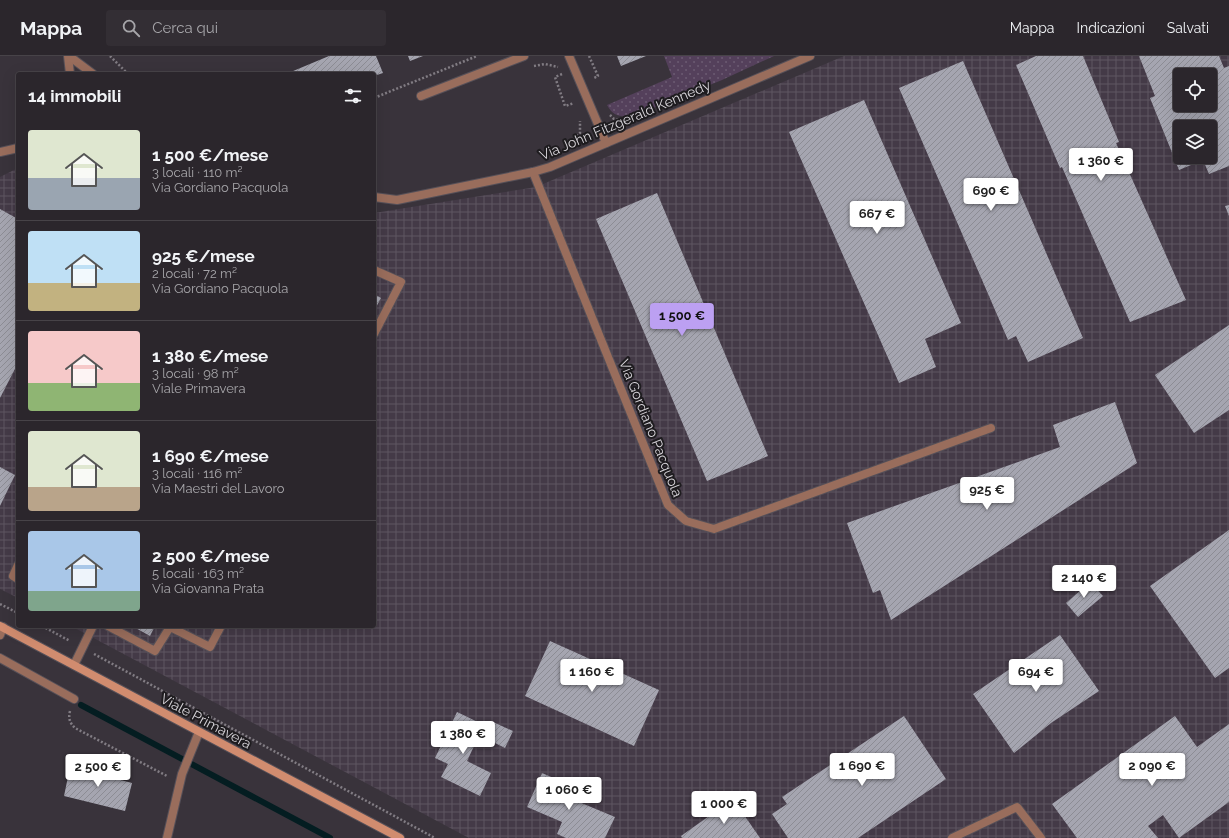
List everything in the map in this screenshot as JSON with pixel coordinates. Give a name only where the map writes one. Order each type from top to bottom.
[{"type":"main road","name":"Viale Primavera","points":[[1,629],[74,665],[400,838]]},
{"type":"street","points":[[68,56],[70,72]]},
{"type":"street","points":[[68,56],[90,72]]},
{"type":"street","points":[[421,96],[524,56]]},
{"type":"street","points":[[569,56],[606,143]]},
{"type":"street","name":"Via John Fitzgerald Kennedy","points":[[376,197],[397,200],[533,172],[550,167],[810,56]]},
{"type":"street","points":[[0,152],[16,149]]},
{"type":"street","points":[[0,157],[16,149]]},
{"type":"street","name":"Via Gordiano Pacquola","points":[[533,172],[668,505],[686,521],[714,528],[991,428]]},
{"type":"street","points":[[376,271],[401,282],[376,330]]},
{"type":"street","points":[[16,569],[13,576],[16,578]]},
{"type":"street","points":[[74,665],[92,628]]},
{"type":"street","points":[[112,628],[155,651],[169,628]]},
{"type":"street","points":[[172,628],[210,648],[220,628]]},
{"type":"street","points":[[0,658],[74,699]]},
{"type":"street","points":[[167,838],[182,776],[199,732]]},
{"type":"street","points":[[952,838],[1017,807],[1041,838]]},
{"type":"path","points":[[110,56],[126,72]]},
{"type":"path","points":[[376,97],[477,56]]},
{"type":"path","points":[[589,56],[598,76],[592,80]]},
{"type":"path","points":[[532,61],[534,66],[545,64],[558,67]]},
{"type":"path","points":[[562,74],[555,76],[565,106],[574,103],[577,109]]},
{"type":"path","points":[[609,114],[614,119],[625,121]]},
{"type":"path","points":[[569,144],[580,133],[580,116]]},
{"type":"path","points":[[0,604],[16,612]]},
{"type":"path","points":[[46,628],[435,838]]},
{"type":"path","points":[[74,699],[69,717],[71,724],[75,728],[165,775],[182,776]]},
{"type":"shaded area","points":[[664,56],[774,56],[722,80],[636,115],[619,116],[613,112],[607,105],[672,77]]},
{"type":"shaded area","points":[[844,56],[1229,56],[1229,838],[469,838],[75,628],[376,628],[376,213],[536,187]]},
{"type":"shaded area","points":[[16,169],[16,597],[0,589],[0,177]]},
{"type":"building","points":[[329,56],[376,56],[383,73],[376,75],[376,72],[291,72]]},
{"type":"building","points":[[408,56],[423,56],[410,61]]},
{"type":"building","points":[[617,56],[646,56],[621,66]]},
{"type":"building","points":[[1036,56],[1083,56],[1119,142],[1116,143],[1186,300],[1130,322],[1062,167],[1060,168],[1016,65]]},
{"type":"building","points":[[1139,56],[1219,56],[1224,68],[1229,66],[1229,166],[1209,174],[1205,164],[1217,164],[1217,120],[1173,120],[1173,155],[1150,98],[1155,96]]},
{"type":"building","points":[[963,61],[1083,338],[1028,362],[1016,336],[1008,340],[899,88]]},
{"type":"building","points":[[864,100],[961,323],[925,339],[936,367],[899,383],[789,132]]},
{"type":"building","points":[[1177,164],[1193,164],[1179,170]]},
{"type":"building","points":[[657,193],[768,456],[707,481],[596,219]]},
{"type":"building","points":[[1229,205],[1229,216],[1225,206]]},
{"type":"building","points":[[0,209],[16,218],[16,367],[0,398]]},
{"type":"building","points":[[376,295],[381,298],[376,307]]},
{"type":"building","points":[[1229,325],[1229,410],[1194,433],[1155,375]]},
{"type":"building","points":[[1115,402],[1137,463],[891,620],[880,590],[873,593],[847,523],[1060,447],[1053,425]]},
{"type":"building","points":[[0,467],[15,475],[0,506]]},
{"type":"building","points":[[1229,530],[1229,668],[1215,678],[1150,586]]},
{"type":"building","points":[[1090,582],[1103,596],[1078,617],[1066,603]]},
{"type":"building","points":[[136,628],[154,628],[150,636]]},
{"type":"building","points":[[1060,635],[1099,691],[1051,723],[1014,753],[973,694]]},
{"type":"building","points":[[550,641],[659,690],[634,746],[525,696]]},
{"type":"building","points":[[457,712],[484,725],[467,761],[491,773],[480,796],[441,777],[448,764],[435,758]]},
{"type":"building","points":[[904,716],[946,779],[858,838],[788,838],[772,814],[787,804],[782,797]]},
{"type":"building","points":[[1175,716],[1197,747],[1229,724],[1229,802],[1179,838],[1163,815],[1148,826],[1158,838],[1077,838],[1052,804]]},
{"type":"building","points":[[491,721],[513,731],[505,748],[483,737]]},
{"type":"building","points":[[70,767],[91,772],[92,768],[114,774],[113,778],[132,783],[125,811],[64,796]]},
{"type":"building","points":[[542,773],[572,786],[567,797],[615,817],[605,838],[566,838],[557,834],[562,822],[527,807]]},
{"type":"building","points":[[733,799],[760,838],[682,838],[681,836]]},
{"type":"waterway","points":[[81,705],[330,838]]}]
